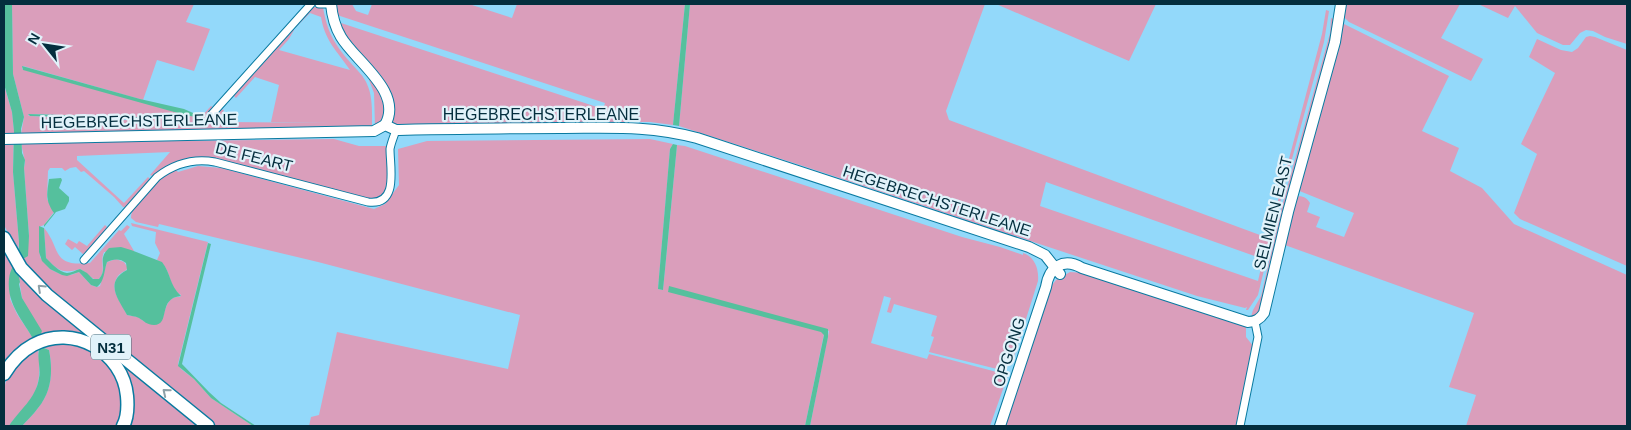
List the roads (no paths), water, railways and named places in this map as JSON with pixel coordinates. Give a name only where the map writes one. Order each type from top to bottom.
[{"type":"highway","name":"N31","points":[[4,238],[18,264],[47,295],[208,426]]},
{"type":"highway","points":[[4,374],[14,358],[39,342],[66,338],[84,341],[98,348],[118,368],[126,386],[128,409],[124,426]]},
{"type":"street","name":"DE FEART","points":[[211,115],[311,4]]},
{"type":"street","points":[[319,4],[331,4],[334,20],[341,37],[380,82],[385,93],[388,112],[385,125]]},
{"type":"street","name":"SELMIEN EAST","points":[[1255,322],[1264,313],[1288,212],[1335,42],[1341,4]]},
{"type":"street","name":"HEGEBRECHSTERLEANE","points":[[4,139],[374,132],[385,125],[396,130],[648,128],[677,132],[1029,247],[1045,255],[1057,270]]},
{"type":"street","name":"DE FEART","points":[[84,260],[157,178],[167,170],[187,162],[204,160],[215,162],[368,202],[378,202],[386,197],[390,188],[390,148],[396,130]]},
{"type":"street","points":[[1057,270],[1063,264],[1068,263],[1240,320],[1255,322],[1258,337],[1240,426]]},
{"type":"street","name":"OPGONG","points":[[1000,426],[1048,276],[1057,270]]}]
